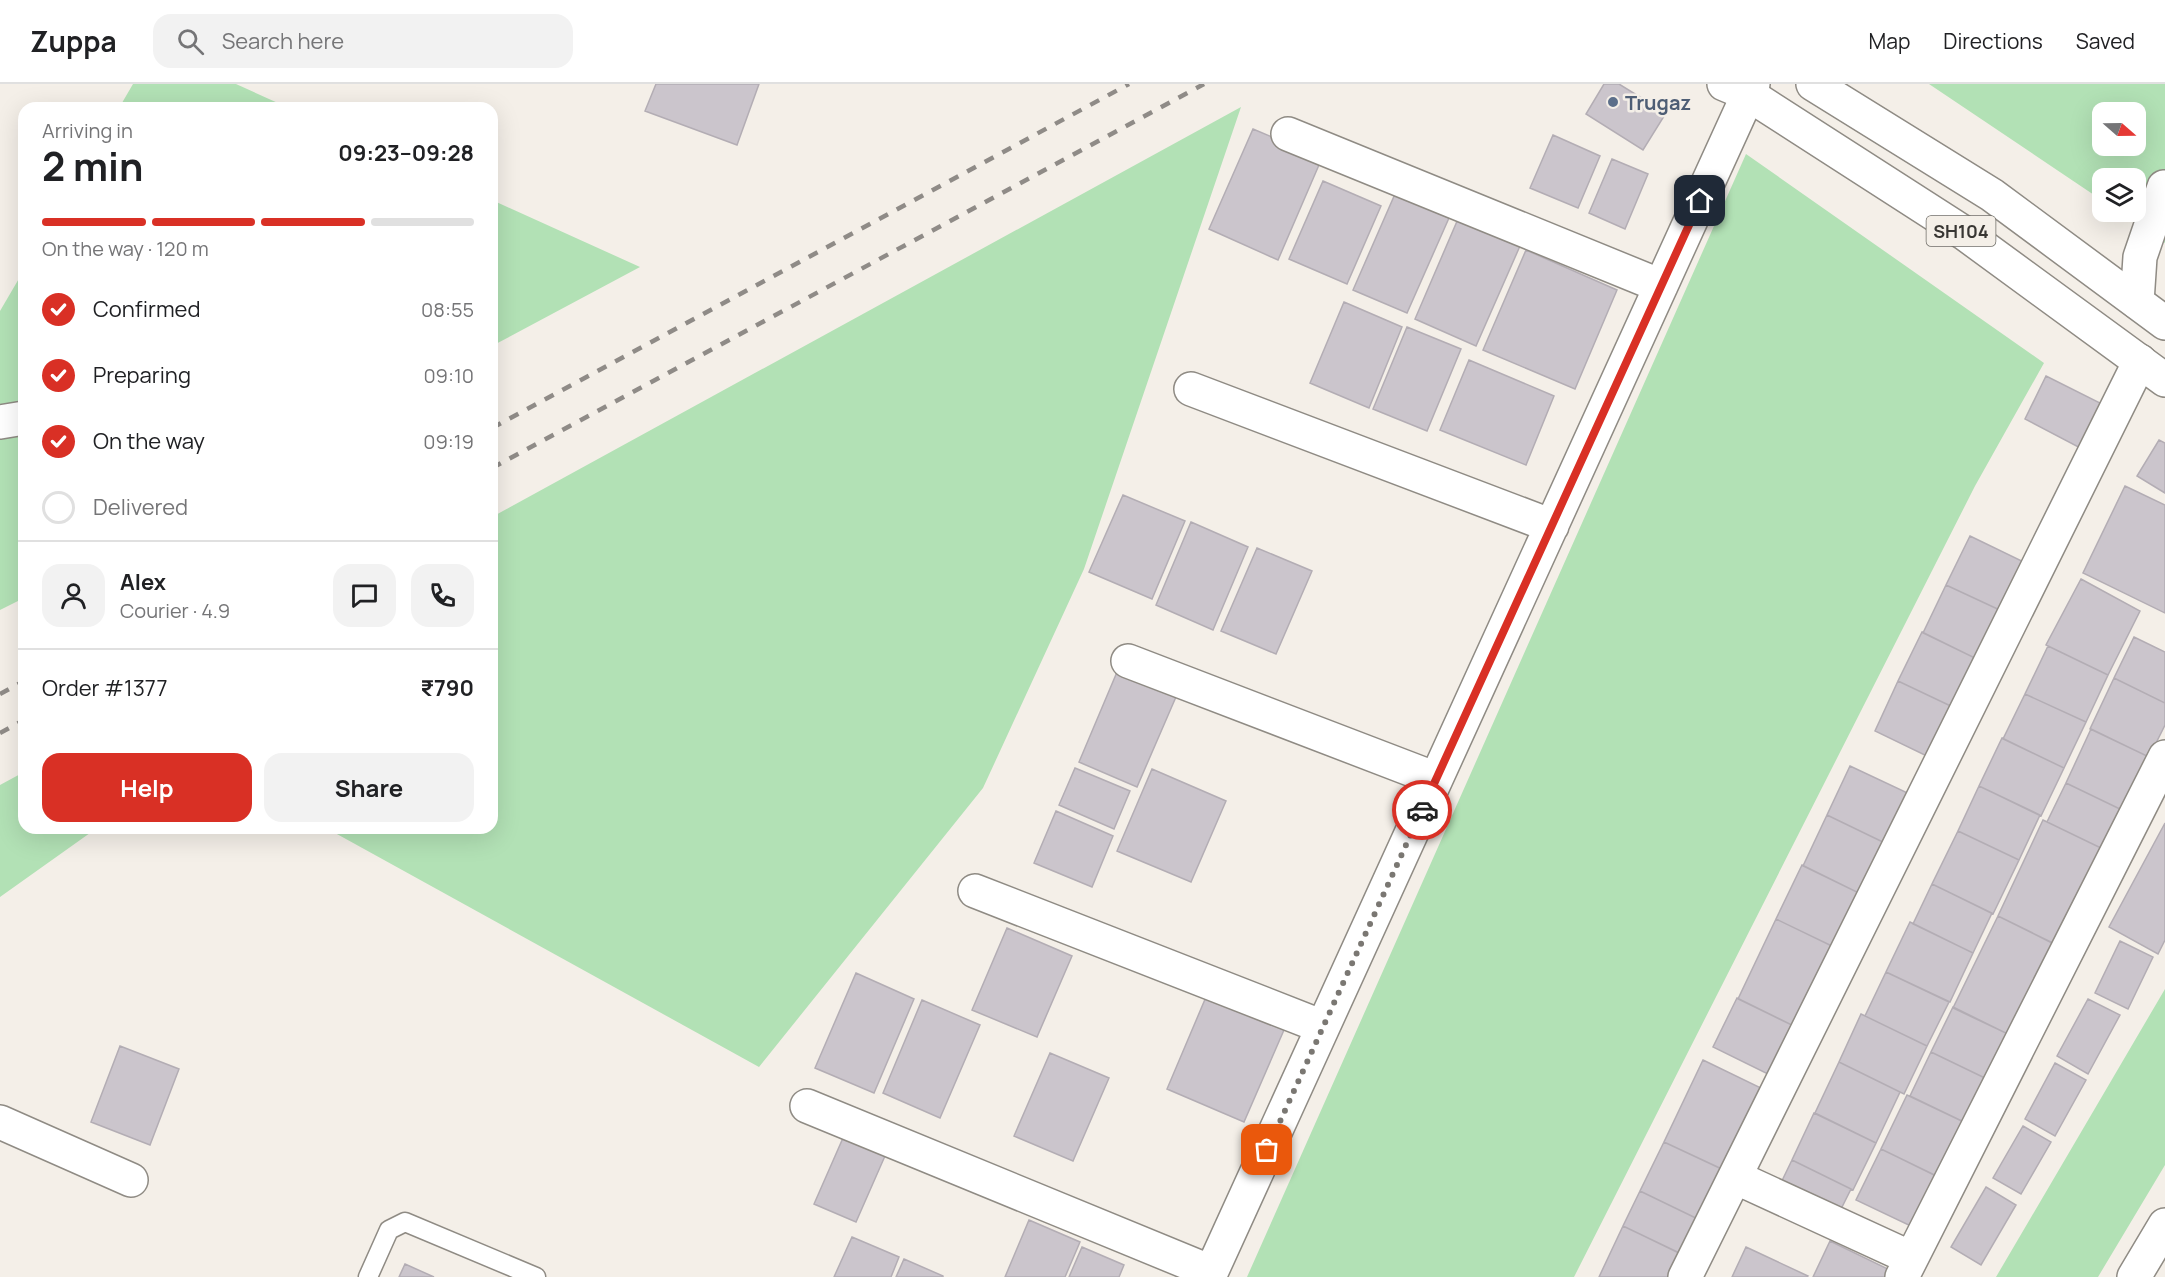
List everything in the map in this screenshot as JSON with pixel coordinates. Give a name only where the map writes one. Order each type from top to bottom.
[{"type":"street","name":"SH104","points":[[1813,84],[1992,195],[2165,323]]},
{"type":"street","name":"SH104","points":[[1742,88],[1965,233],[2152,370]]},
{"type":"street","points":[[807,1106],[1210,1275],[1661,286],[1742,88]]},
{"type":"street","points":[[1288,134],[1661,286]]},
{"type":"street","points":[[2136,302],[2140,257],[2164,187]]},
{"type":"street","points":[[1685,1277],[2152,370]]},
{"type":"street","points":[[1191,389],[1552,526]]},
{"type":"street","points":[[0,422],[18,419]]},
{"type":"street","points":[[1128,661],[1436,779]]},
{"type":"street","points":[[1735,1177],[1907,1268],[2165,757]]},
{"type":"street","points":[[975,891],[1323,1027]]},
{"type":"street","points":[[0,1122],[131,1180]]},
{"type":"street","points":[[2149,1265],[2165,1225]]},
{"type":"lane","points":[[368,1277],[389,1230],[405,1222],[536,1277]]},
{"type":"green space","points":[[133,84],[236,84],[276,102],[122,102]]},
{"type":"green space","points":[[1929,84],[2165,84],[2165,243],[2133,222],[2146,222],[2146,168],[2092,168],[2092,194]]},
{"type":"green space","points":[[1241,107],[1084,569],[983,788],[759,1067],[337,834],[498,834],[498,514]]},
{"type":"green space","points":[[1746,154],[2044,363],[1975,486],[1574,1277],[1247,1277]]},
{"type":"green space","points":[[498,203],[640,267],[498,343]]},
{"type":"green space","points":[[18,280],[18,601],[0,610],[0,311]]},
{"type":"green space","points":[[18,775],[18,834],[89,834],[0,897],[0,785]]},
{"type":"green space","points":[[2165,989],[2165,1165],[2098,1277],[1996,1277]]},
{"type":"building","points":[[656,84],[759,84],[737,145],[645,111]]},
{"type":"building","points":[[1604,84],[1619,84],[1666,113],[1643,150],[1586,114]]},
{"type":"building","points":[[1253,129],[1322,158],[1278,260],[1209,229]]},
{"type":"building","points":[[1553,135],[1600,156],[1578,208],[1530,188]]},
{"type":"building","points":[[1612,159],[1648,174],[1625,229],[1589,213]]},
{"type":"building","points":[[1323,181],[1381,206],[1347,284],[1289,259]]},
{"type":"building","points":[[1395,194],[1449,218],[1407,313],[1353,290]]},
{"type":"building","points":[[1458,219],[1520,246],[1476,346],[1415,319]]},
{"type":"building","points":[[1526,250],[1617,290],[1575,389],[1483,350]]},
{"type":"building","points":[[1344,302],[1402,327],[1369,408],[1310,383]]},
{"type":"building","points":[[1407,327],[1461,349],[1427,431],[1373,409]]},
{"type":"building","points":[[1469,360],[1554,396],[1526,465],[1440,430]]},
{"type":"building","points":[[2046,376],[2108,407],[2086,451],[2025,419]]},
{"type":"building","points":[[2159,440],[2165,443],[2165,493],[2137,476]]},
{"type":"building","points":[[2125,486],[2165,505],[2165,613],[2083,573]]},
{"type":"building","points":[[1123,495],[1185,521],[1152,599],[1089,572]]},
{"type":"building","points":[[1191,522],[1248,547],[1213,630],[1156,605]]},
{"type":"building","points":[[1970,536],[2028,564],[2004,612],[1946,585]]},
{"type":"building","points":[[1257,548],[1312,571],[1276,654],[1221,631]]},
{"type":"building","points":[[2081,579],[2140,611],[2108,675],[2046,645]]},
{"type":"building","points":[[1946,585],[2004,612],[1981,661],[1923,633]]},
{"type":"building","points":[[1922,632],[1981,661],[1957,709],[1898,681]]},
{"type":"building","points":[[2134,637],[2165,652],[2165,703],[2114,678]]},
{"type":"building","points":[[2048,646],[2108,675],[2086,722],[2025,694]]},
{"type":"building","points":[[1120,665],[1179,690],[1137,787],[1079,762]]},
{"type":"building","points":[[2114,678],[2165,703],[2165,725],[2149,757],[2090,729]]},
{"type":"building","points":[[1898,681],[1957,709],[1933,759],[1875,731]]},
{"type":"building","points":[[2025,694],[2086,722],[2064,768],[2003,739]]},
{"type":"building","points":[[2091,729],[2149,757],[2122,810],[2066,783]]},
{"type":"building","points":[[2002,738],[2064,768],[2041,816],[1979,786]]},
{"type":"building","points":[[1850,766],[1914,796],[1889,845],[1827,815]]},
{"type":"building","points":[[1075,768],[1130,791],[1114,829],[1059,805]]},
{"type":"building","points":[[1152,769],[1226,801],[1191,882],[1117,851]]},
{"type":"building","points":[[2066,783],[2122,810],[2103,849],[2047,822]]},
{"type":"building","points":[[1979,786],[2040,815],[2019,860],[1958,831]]},
{"type":"building","points":[[1056,811],[1113,836],[1092,887],[1034,863]]},
{"type":"building","points":[[1827,815],[1889,845],[1865,896],[1803,866]]},
{"type":"building","points":[[2043,820],[2103,849],[2057,945],[1998,916]]},
{"type":"building","points":[[2165,823],[2165,940],[2158,954],[2109,927]]},
{"type":"building","points":[[1958,831],[2019,860],[1993,914],[1932,884]]},
{"type":"building","points":[[1802,865],[1865,896],[1836,948],[1776,919]]},
{"type":"building","points":[[1932,884],[1992,913],[1973,953],[1913,924]]},
{"type":"building","points":[[1998,916],[2054,944],[2010,1035],[1953,1008]]},
{"type":"building","points":[[1776,919],[1836,948],[1798,1028],[1738,999]]},
{"type":"building","points":[[1910,922],[1973,953],[1950,1002],[1886,972]]},
{"type":"building","points":[[1007,928],[1072,956],[1037,1037],[972,1010]]},
{"type":"building","points":[[2120,941],[2153,957],[2128,1009],[2095,993]]},
{"type":"building","points":[[1886,972],[1949,1002],[1927,1046],[1865,1016]]},
{"type":"building","points":[[856,973],[914,999],[874,1093],[815,1068]]},
{"type":"building","points":[[1206,997],[1284,1030],[1244,1122],[1167,1089]]},
{"type":"building","points":[[1737,998],[1798,1028],[1774,1077],[1713,1047]]},
{"type":"building","points":[[2088,999],[2120,1015],[2088,1074],[2057,1056]]},
{"type":"building","points":[[922,1000],[980,1025],[940,1118],[883,1093]]},
{"type":"building","points":[[1953,1007],[2010,1035],[1989,1080],[1931,1052]]},
{"type":"building","points":[[1861,1014],[1927,1046],[1904,1094],[1839,1062]]},
{"type":"building","points":[[120,1046],[179,1069],[150,1145],[91,1122]]},
{"type":"building","points":[[1931,1052],[1989,1080],[1968,1124],[1910,1096]]},
{"type":"building","points":[[1050,1053],[1109,1078],[1073,1161],[1014,1136]]},
{"type":"building","points":[[1703,1060],[1763,1089],[1724,1170],[1664,1142]]},
{"type":"building","points":[[1839,1062],[1900,1092],[1876,1143],[1815,1113]]},
{"type":"building","points":[[2055,1063],[2086,1080],[2055,1136],[2025,1119]]},
{"type":"building","points":[[1907,1095],[1968,1124],[1942,1179],[1881,1149]]},
{"type":"building","points":[[1814,1113],[1876,1143],[1853,1190],[1792,1160]]},
{"type":"building","points":[[2023,1126],[2051,1142],[2021,1194],[1993,1178]]},
{"type":"building","points":[[843,1138],[885,1156],[856,1222],[814,1204]]},
{"type":"building","points":[[1664,1142],[1728,1172],[1704,1222],[1640,1191]]},
{"type":"building","points":[[1881,1149],[1939,1177],[1915,1228],[1856,1200]]},
{"type":"building","points":[[1792,1160],[1851,1189],[1836,1219],[1778,1189]]},
{"type":"building","points":[[1986,1187],[2016,1205],[1981,1265],[1951,1247]]},
{"type":"building","points":[[1640,1191],[1704,1222],[1687,1257],[1623,1226]]},
{"type":"building","points":[[1029,1220],[1080,1242],[1065,1277],[1005,1277]]},
{"type":"building","points":[[1623,1226],[1684,1255],[1674,1277],[1599,1277]]},
{"type":"building","points":[[852,1237],[899,1257],[891,1277],[834,1277]]},
{"type":"building","points":[[1830,1241],[1892,1271],[1889,1277],[1813,1277]]},
{"type":"building","points":[[1082,1247],[1124,1265],[1119,1277],[1069,1277]]},
{"type":"building","points":[[1746,1247],[1808,1276],[1732,1277]]},
{"type":"building","points":[[904,1259],[943,1276],[943,1277],[896,1277]]},
{"type":"building","points":[[405,1264],[434,1277],[399,1277]]},
{"type":"railway","points":[[498,425],[1129,84]]},
{"type":"railway","points":[[498,465],[1204,84]]},
{"type":"railway","points":[[0,694],[18,684]]},
{"type":"railway","points":[[0,733],[18,723]]},
{"type":"way so far","points":[[1267,1150],[1422,810]]},
{"type":"place","name":"Trugaz","points":[[1613,102]]},
{"type":"route","points":[[1422,810],[1700,201]]}]
